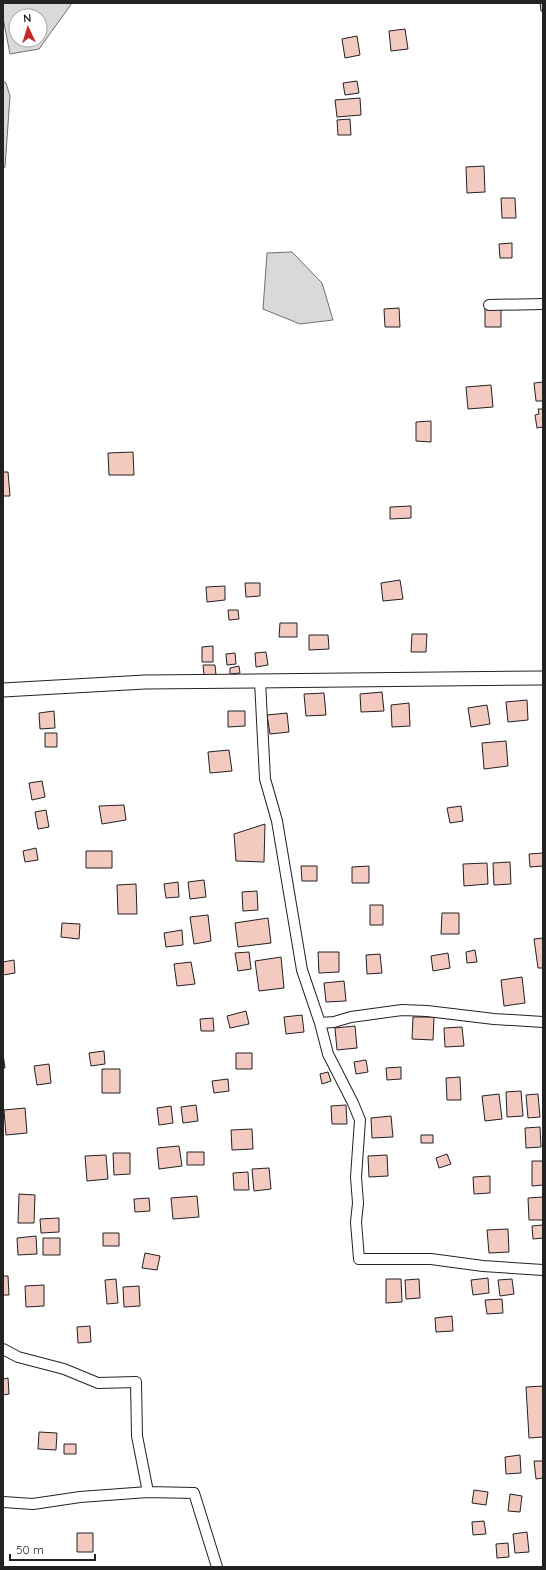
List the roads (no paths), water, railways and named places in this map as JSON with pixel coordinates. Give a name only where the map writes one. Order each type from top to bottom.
[{"type":"street","points":[[489,305],[543,304]]},
{"type":"street","points":[[3,690],[145,682],[543,678]]},
{"type":"street","points":[[260,681],[265,779],[277,821],[302,970],[320,1023],[328,1054],[360,1120],[356,1177],[358,1202],[356,1222],[359,1259],[431,1260],[483,1266],[543,1270]]},
{"type":"street","points":[[320,1023],[334,1022],[351,1017],[402,1010],[543,1022]]},
{"type":"street","points":[[3,1349],[18,1357],[64,1369],[98,1383],[136,1382],[137,1436],[148,1492]]},
{"type":"street","points":[[3,1502],[33,1504],[80,1497],[148,1492],[194,1494],[217,1567]]}]
